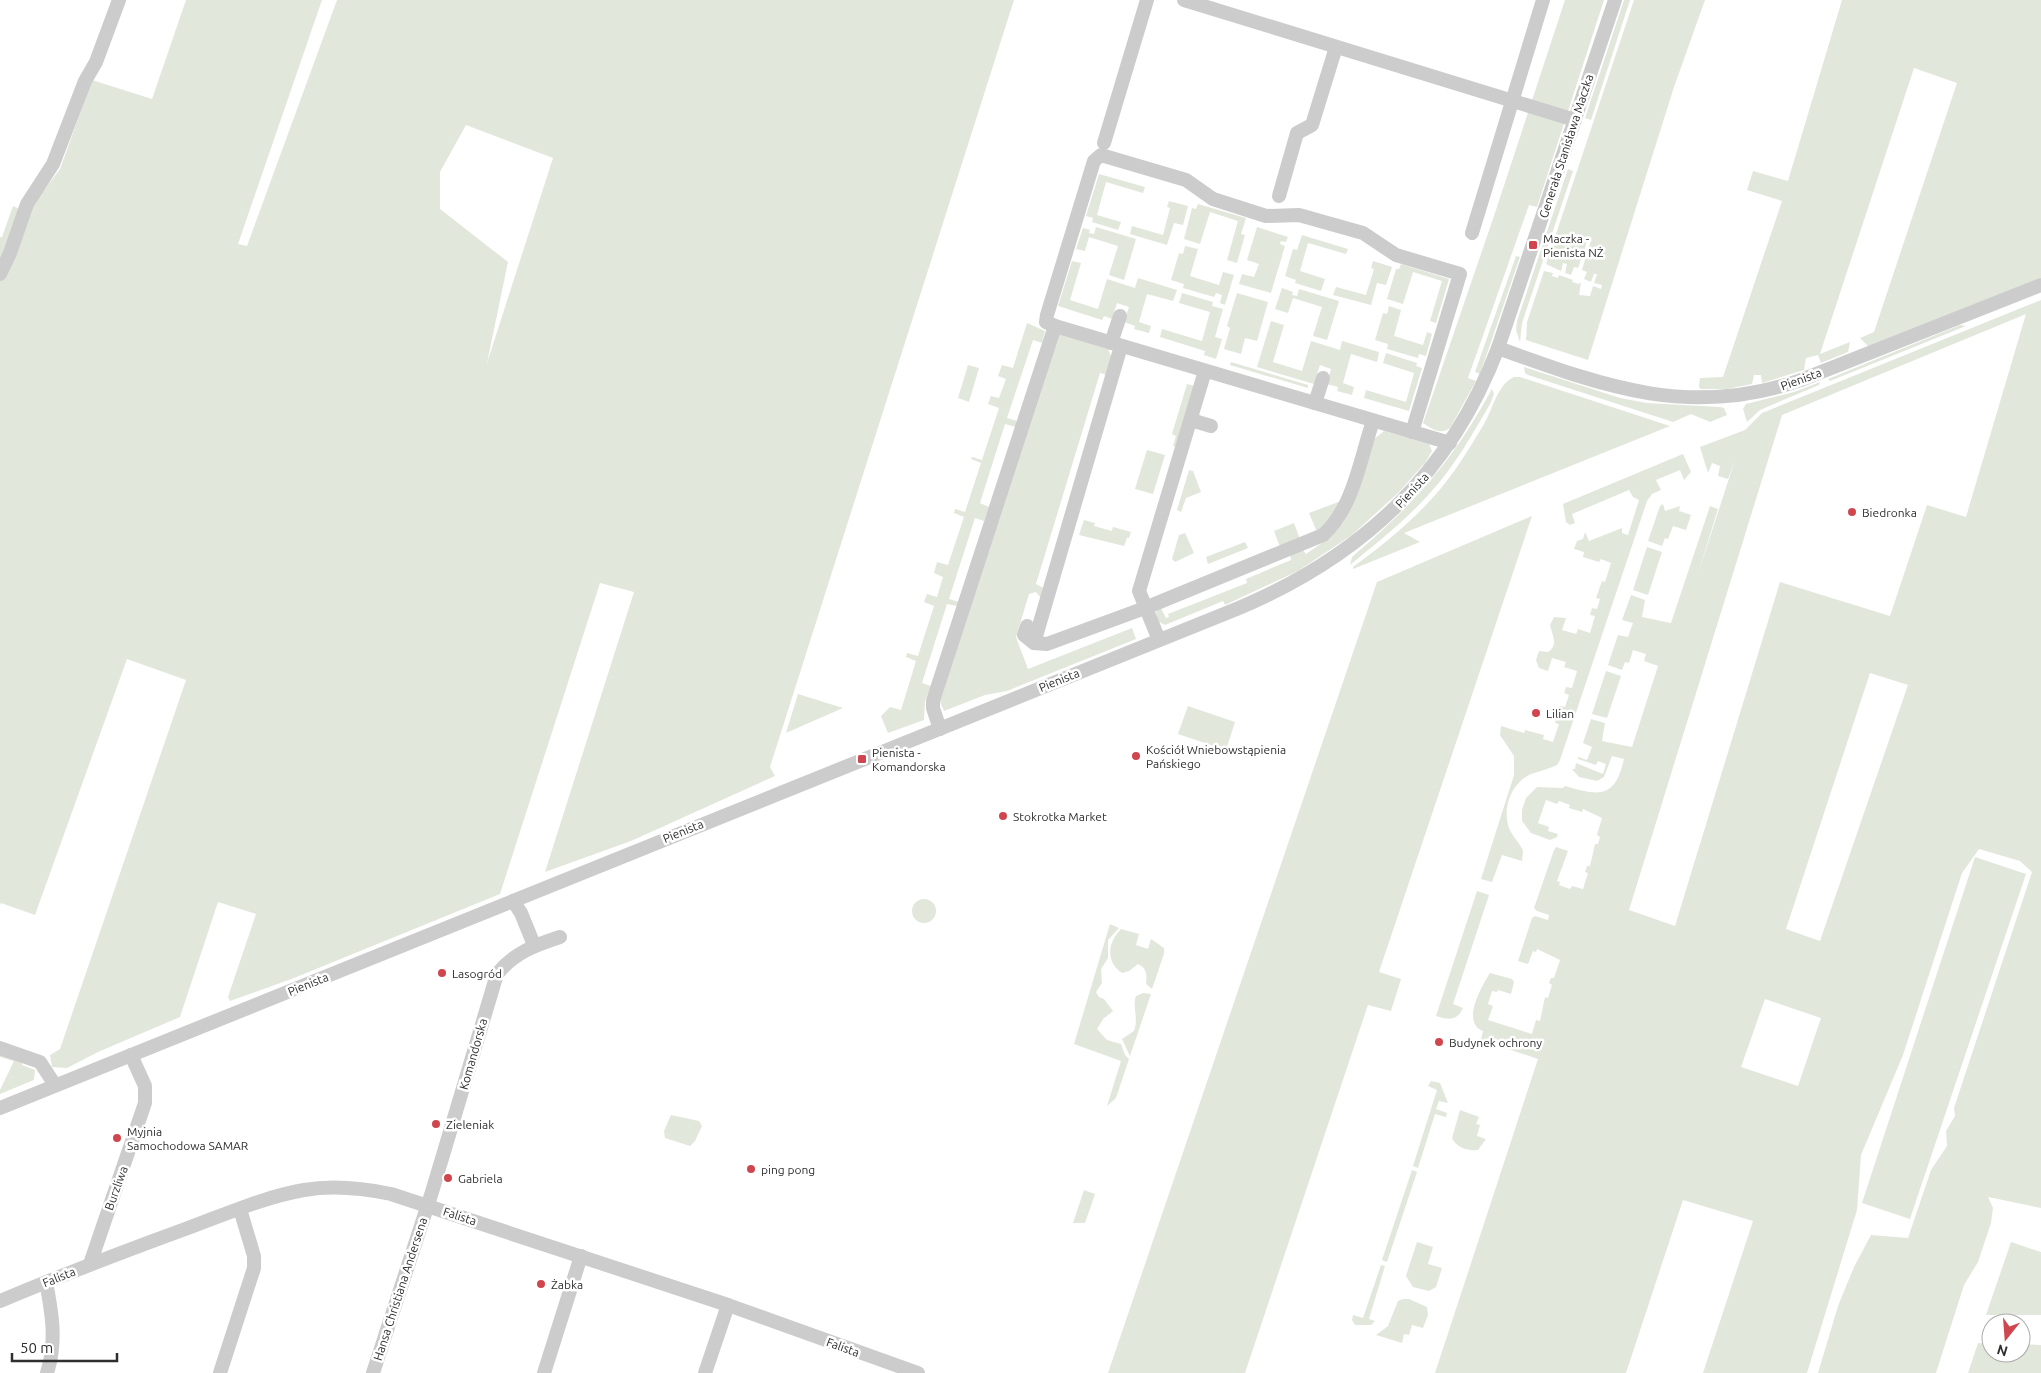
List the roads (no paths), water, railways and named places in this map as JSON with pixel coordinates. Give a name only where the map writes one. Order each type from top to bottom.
[{"type":"street","points":[[0,274],[10,253],[27,204],[53,164],[85,81],[96,62],[119,0]]},
{"type":"street","points":[[1104,143],[1147,0]]},
{"type":"street","points":[[1184,0],[1575,120]]},
{"type":"street","points":[[1472,233],[1543,0]]},
{"type":"street","name":"Generała Stanisława Maczka","points":[[1498,348],[1615,0]]},
{"type":"street","points":[[1279,196],[1297,133],[1312,125],[1336,47]]},
{"type":"street","points":[[1412,432],[1460,274],[1396,255],[1363,234],[1299,215],[1266,216],[1213,200],[1186,180],[1101,155],[1094,161],[1046,322],[1205,371],[1373,421],[1450,443]]},
{"type":"street","name":"Pienista","points":[[0,1108],[1272,594],[1336,556],[1396,508],[1432,468],[1450,443],[1473,406],[1498,348],[1598,382],[1637,392],[1702,398],[1733,397],[1781,387],[2041,285]]},
{"type":"street","points":[[1034,643],[1116,344],[1120,316]]},
{"type":"street","points":[[940,729],[933,708],[933,701],[1055,326]]},
{"type":"street","points":[[1159,640],[1140,596],[1140,587],[1205,371]]},
{"type":"street","points":[[1315,403],[1323,378]]},
{"type":"street","points":[[1191,420],[1211,426]]},
{"type":"street","points":[[1027,626],[1024,635],[1034,643],[1047,644],[1145,608],[1323,535],[1338,518],[1348,501],[1373,421]]},
{"type":"street","points":[[513,901],[521,912],[534,945]]},
{"type":"street","name":"Komandorska","points":[[427,1206],[494,981],[509,959],[534,945],[560,937]]},
{"type":"street","points":[[0,1048],[40,1062],[55,1085]]},
{"type":"street","name":"Burzliwa","points":[[90,1264],[145,1103],[145,1086],[131,1055]]},
{"type":"street","name":"Falista","points":[[0,1300],[90,1264],[240,1209],[305,1190],[339,1187],[391,1194],[728,1305],[918,1373]]},
{"type":"street","name":"Hansa Christiana Andersena","points":[[374,1373],[427,1206]]},
{"type":"street","points":[[220,1373],[254,1268],[254,1256],[240,1209]]},
{"type":"street","points":[[544,1373],[581,1256]]},
{"type":"street","points":[[46,1282],[54,1334],[53,1351],[47,1373]]},
{"type":"street","points":[[705,1373],[728,1305]]},
{"type":"place","name":"Maczka - Pienista NŻ","points":[[1533,245]]},
{"type":"place","name":"Biedronka","points":[[1852,512]]},
{"type":"place","name":"Lilian","points":[[1536,713]]},
{"type":"place","name":"Kościół Wniebowstąpienia Pańskiego","points":[[1136,756]]},
{"type":"place","name":"Pienista - Komandorska","points":[[862,759]]},
{"type":"place","name":"Stokrotka Market","points":[[1003,816]]},
{"type":"place","name":"Lasogród","points":[[442,973]]},
{"type":"place","name":"Budynek ochrony","points":[[1439,1042]]},
{"type":"place","name":"Zieleniak","points":[[436,1124]]},
{"type":"place","name":"Myjnia Samochodowa SAMAR","points":[[117,1138]]},
{"type":"place","name":"ping pong","points":[[751,1169]]},
{"type":"place","name":"Gabriela","points":[[448,1178]]},
{"type":"place","name":"Żabka","points":[[541,1284]]}]
